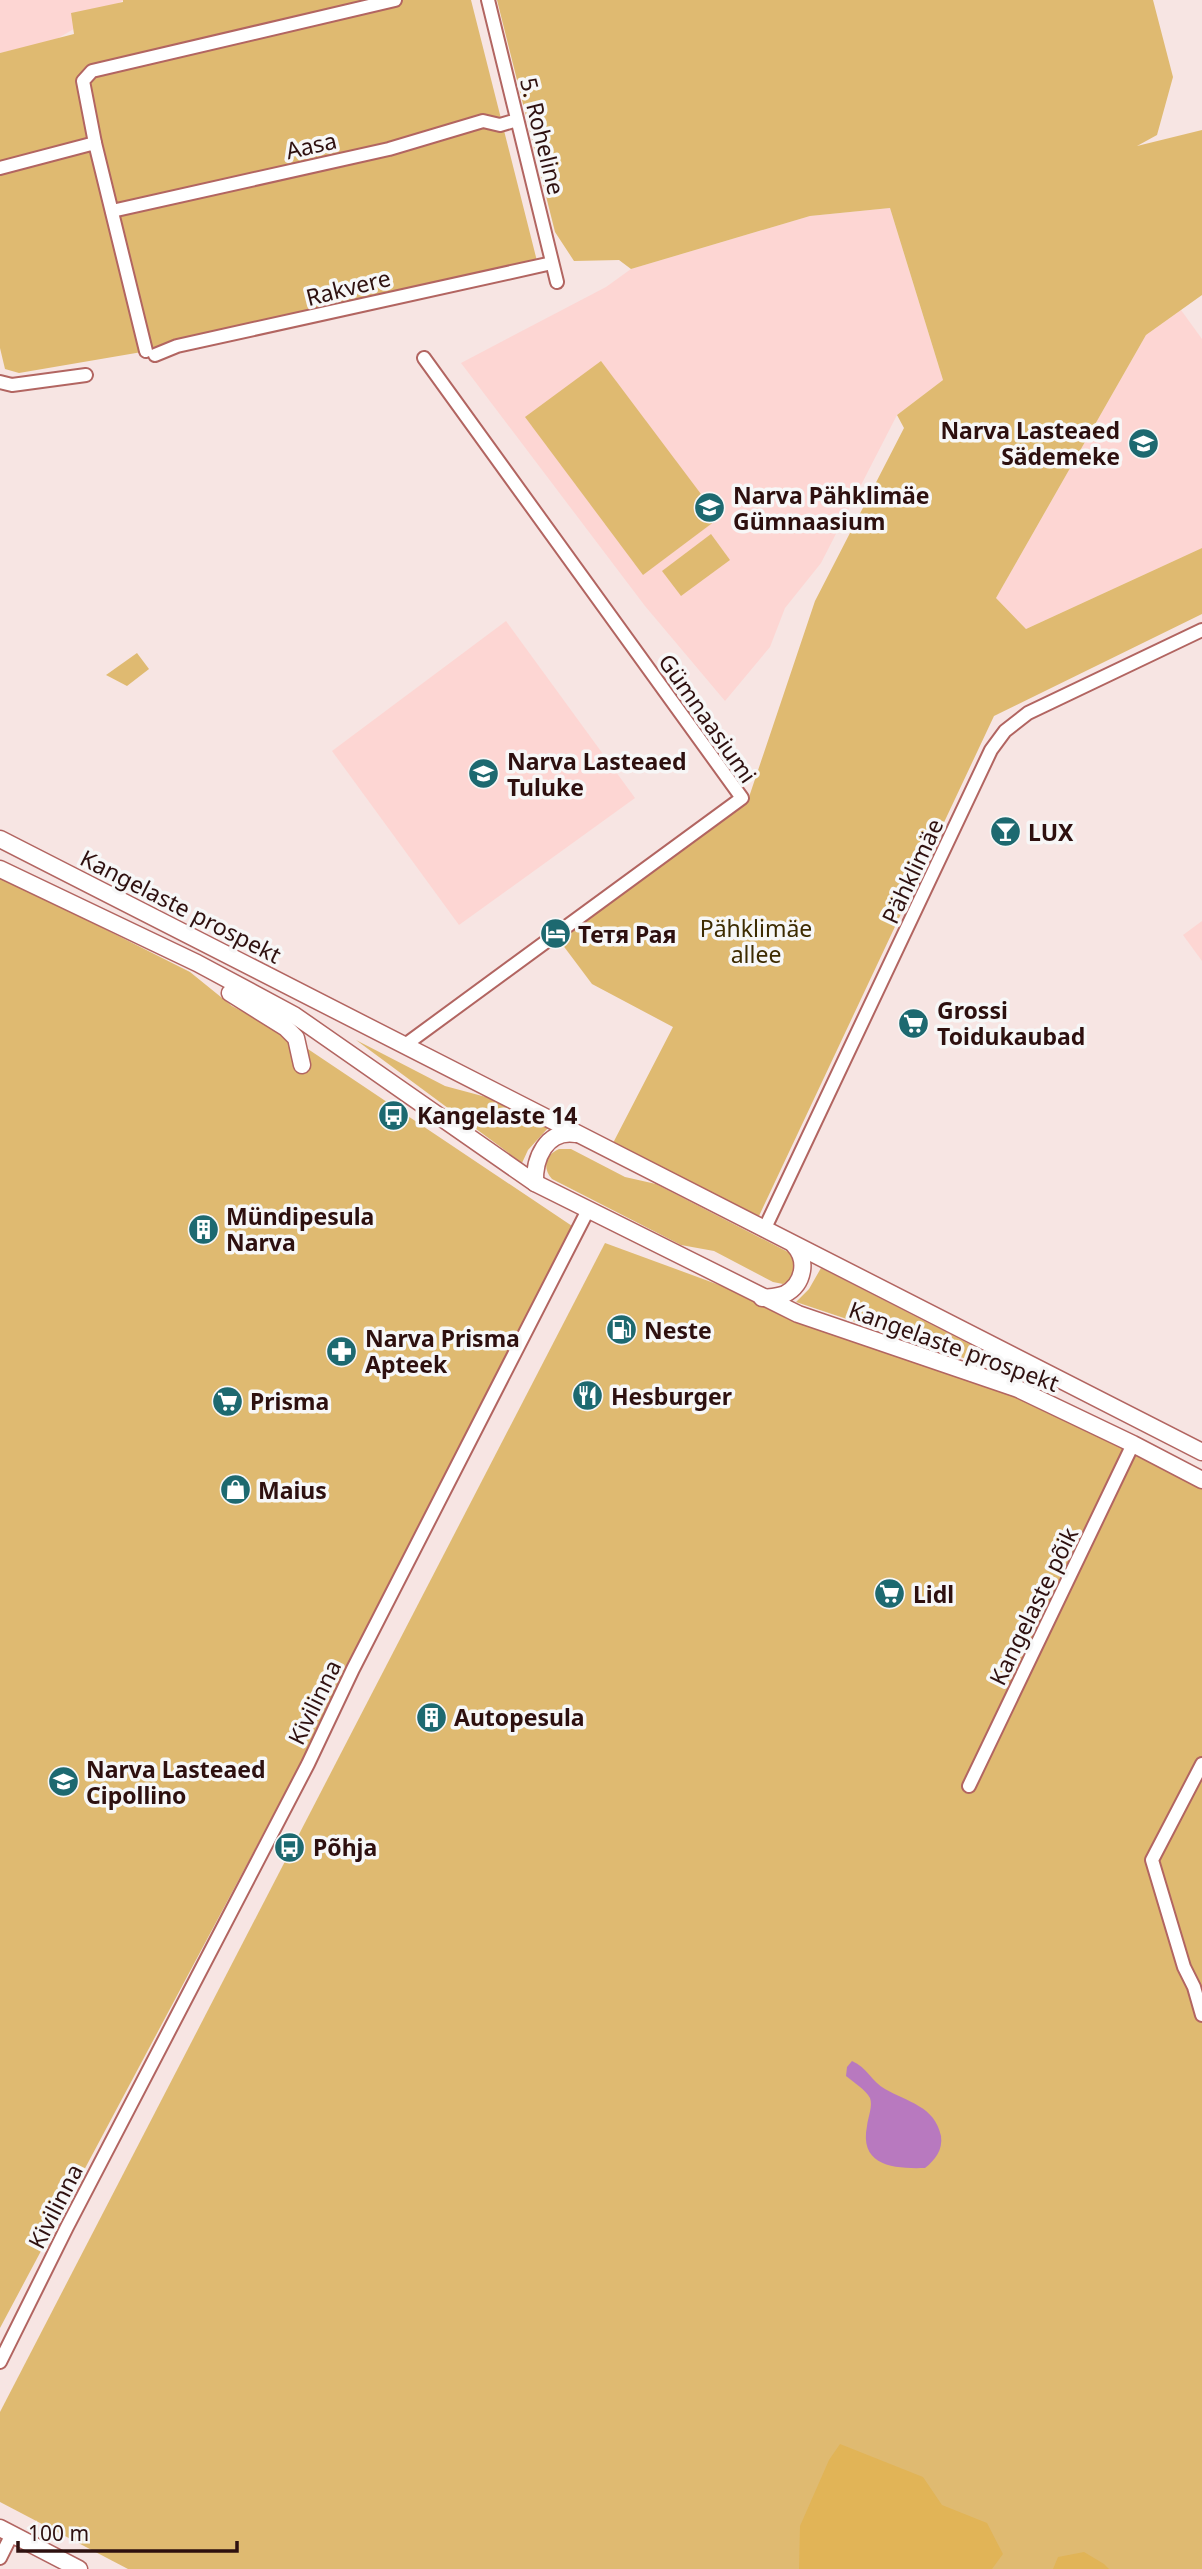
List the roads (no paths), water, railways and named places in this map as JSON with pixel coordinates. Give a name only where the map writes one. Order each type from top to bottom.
[{"type":"main road","name":"Kangelaste prospekt","points":[[0,839],[1202,1452]]},
{"type":"main road","name":"Kangelaste prospekt","points":[[0,869],[197,963],[294,1015],[535,1183],[762,1298],[798,1314],[1018,1389],[1202,1480]]},
{"type":"main road","points":[[197,963],[229,992],[286,1028],[296,1038],[302,1065]]},
{"type":"main road","points":[[323,1035],[341,1014]]},
{"type":"main road","points":[[535,1183],[536,1162],[547,1144],[559,1135],[579,1134]]},
{"type":"main road","points":[[762,1298],[785,1294],[799,1279],[803,1260],[794,1245]]},
{"type":"main road","points":[[6,2531],[79,2569]]},
{"type":"street","points":[[111,211],[83,81],[92,71],[395,0]]},
{"type":"street","name":"5. Roheline","points":[[488,0],[557,282]]},
{"type":"street","name":"Aasa","points":[[111,211],[389,149],[483,121],[500,125],[517,120]]},
{"type":"street","points":[[0,168],[95,143]]},
{"type":"street","name":"Rakvere","points":[[111,211],[150,353],[552,263]]},
{"type":"street","name":"Gümnaasiumi","points":[[405,1045],[742,798],[424,358]]},
{"type":"street","points":[[0,382],[12,385],[86,375]]},
{"type":"street","name":"Pähklimäe","points":[[764,1230],[991,750],[1005,731],[1028,713],[1202,630]]},
{"type":"street","name":"Kivilinna","points":[[0,2362],[122,2120],[243,1892],[353,1669],[589,1210]]},
{"type":"street","name":"Kangelaste põik","points":[[969,1786],[1133,1444]]},
{"type":"street","points":[[1202,1764],[1152,1860],[1184,1967],[1194,1987],[1202,2015]]},
{"type":"street","points":[[0,2558],[6,2531]]},
{"type":"place","name":"Narva Lasteaed Sädemeke","points":[[1143,443]]},
{"type":"place","name":"Narva Pähklimäe Gümnaasium","points":[[710,508]]},
{"type":"place","name":"Narva Lasteaed Tuluke","points":[[484,774]]},
{"type":"place","name":"LUX","points":[[1005,832]]},
{"type":"place","name":"Тетя Рая","points":[[555,934]]},
{"type":"place","name":"Grossi Toidukaubad","points":[[914,1023]]},
{"type":"place","name":"Kangelaste 14","points":[[394,1115]]},
{"type":"place","name":"Mündipesula Narva","points":[[203,1229]]},
{"type":"place","name":"Neste","points":[[621,1330]]},
{"type":"place","name":"Narva Prisma Apteek","points":[[342,1351]]},
{"type":"place","name":"Hesburger","points":[[588,1396]]},
{"type":"place","name":"Prisma","points":[[227,1401]]},
{"type":"place","name":"Maius","points":[[235,1490]]},
{"type":"place","name":"Lidl","points":[[890,1594]]},
{"type":"place","name":"Autopesula","points":[[431,1717]]},
{"type":"place","name":"Narva Lasteaed Cipollino","points":[[63,1782]]},
{"type":"place","name":"Põhja","points":[[290,1847]]},
{"type":"park label","name":"Pähklimäe allee","points":[[756,941]]}]
